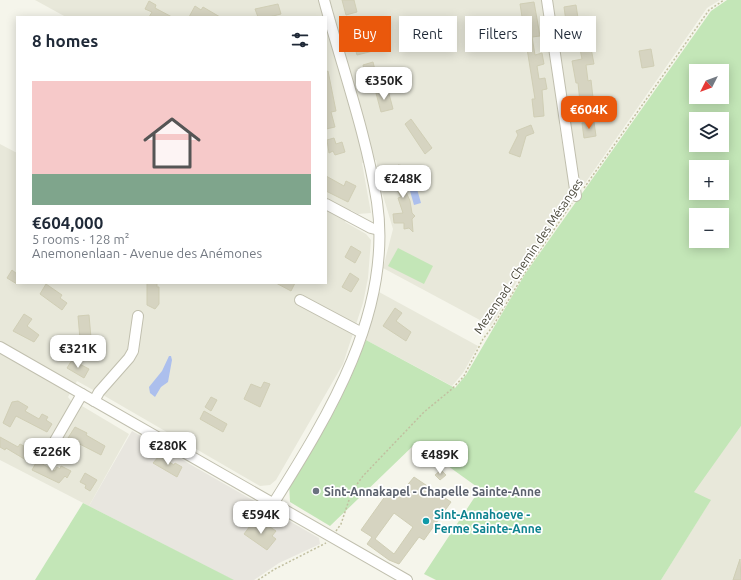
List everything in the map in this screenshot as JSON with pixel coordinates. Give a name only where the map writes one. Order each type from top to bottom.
[{"type":"street","points":[[324,0],[327,16]]},
{"type":"street","points":[[547,0],[576,196]]},
{"type":"street","points":[[273,504],[329,410],[362,333],[375,288],[379,230],[377,203],[367,156],[327,17]]},
{"type":"street","points":[[327,205],[371,228],[379,230]]},
{"type":"street","points":[[300,300],[362,333]]},
{"type":"street","points":[[94,401],[99,392],[129,358],[133,351],[138,316]]},
{"type":"street","points":[[0,347],[407,580]]},
{"type":"street","points":[[52,446],[82,394]]},
{"type":"path","name":"Mezenpad - Chemin des Mésanges","points":[[258,580],[275,569],[324,546],[341,524],[346,504],[352,491],[362,476],[420,416],[464,376],[483,339],[493,326],[524,274],[576,196],[580,193],[709,10],[724,0]]},
{"type":"shaded area","points":[[35,0],[720,0],[707,8],[581,189],[570,122],[559,124],[572,201],[523,271],[491,326],[383,268],[393,229],[382,192],[376,160],[362,163],[371,213],[358,214],[351,210],[345,222],[366,234],[371,240],[368,278],[363,303],[343,364],[276,480],[270,485],[260,486],[103,395],[140,338],[143,314],[134,313],[128,352],[95,391],[77,381],[68,397],[80,407],[82,406],[129,434],[89,506],[0,460],[0,144],[16,152],[16,284],[327,284],[327,16],[64,16]]},
{"type":"shaded area","points":[[379,292],[478,346],[463,373],[452,386],[366,340]]},
{"type":"shaded area","points":[[741,426],[741,580],[661,580],[710,501],[693,492]]},
{"type":"shaded area","points":[[132,431],[319,538],[320,544],[279,563],[254,580],[233,580],[89,506]]},
{"type":"green space","points":[[727,0],[741,0],[741,426],[694,492],[711,500],[661,580],[436,580],[424,574],[480,489],[416,443],[330,526],[290,502],[289,483],[335,410],[366,340],[455,388],[466,375],[525,274],[711,11]]},
{"type":"green space","points":[[398,248],[433,266],[424,284],[388,266]]},
{"type":"green space","points":[[83,503],[89,506],[234,580],[35,580]]},
{"type":"water","points":[[417,189],[421,203],[414,205],[410,191]]},
{"type":"water","points":[[169,356],[171,356],[172,360],[168,382],[161,387],[155,397],[150,393],[149,387],[162,371]]},
{"type":"building","points":[[342,0],[354,0],[357,12],[346,15]]},
{"type":"building","points":[[149,1],[156,5],[155,8],[170,16],[150,16],[152,12],[145,9]]},
{"type":"building","points":[[534,2],[540,36],[532,37],[532,16],[522,16],[520,4]]},
{"type":"building","points":[[278,4],[281,14],[273,16],[258,16],[255,9]]},
{"type":"building","points":[[576,5],[578,16],[565,16],[564,7]]},
{"type":"building","points":[[195,6],[201,10],[203,7],[218,16],[190,16]]},
{"type":"building","points":[[532,37],[535,55],[542,53],[544,64],[537,66],[539,79],[545,78],[547,89],[542,90],[544,116],[534,117],[532,99],[535,99],[528,52],[532,52]]},
{"type":"building","points":[[651,49],[654,66],[642,68],[639,51]]},
{"type":"building","points":[[356,52],[369,52],[357,55]]},
{"type":"building","points":[[581,52],[592,52],[594,64],[586,65],[588,81],[591,80],[593,98],[597,97],[600,110],[581,112],[578,83],[576,83],[572,61],[582,59]]},
{"type":"building","points":[[373,62],[377,78],[363,82],[361,74],[365,73],[363,65]]},
{"type":"building","points":[[327,72],[336,111],[331,112],[335,127],[327,129]]},
{"type":"building","points":[[388,90],[393,109],[381,112],[376,93]]},
{"type":"building","points":[[411,119],[432,148],[425,154],[405,124]]},
{"type":"building","points":[[594,122],[596,136],[584,138],[582,123]]},
{"type":"building","points":[[531,125],[534,133],[526,136],[520,157],[509,153],[518,135],[516,131]]},
{"type":"building","points":[[334,138],[336,144],[342,142],[345,152],[335,155],[333,151],[329,153],[327,140]]},
{"type":"building","points":[[398,165],[404,166],[403,174],[411,170],[413,176],[405,179],[403,185],[410,201],[412,213],[415,216],[412,219],[413,232],[409,228],[404,229],[404,223],[394,223],[393,214],[403,213],[398,198],[401,197],[390,177],[397,173]]},
{"type":"building","points":[[327,177],[344,186],[346,181],[356,186],[348,202],[327,192]]},
{"type":"building","points":[[351,246],[361,252],[355,263],[345,257]]},
{"type":"building","points":[[12,270],[16,273],[16,283],[7,278]]},
{"type":"building","points":[[350,273],[359,279],[351,292],[342,287]]},
{"type":"building","points":[[46,284],[62,295],[60,298],[67,303],[62,310],[40,294]]},
{"type":"building","points":[[147,284],[157,284],[157,287],[159,287],[159,304],[155,309],[147,305]]},
{"type":"building","points":[[278,284],[294,284],[291,291]]},
{"type":"building","points":[[395,308],[402,313],[396,321],[411,332],[406,341],[383,326]]},
{"type":"building","points":[[24,314],[32,319],[27,326],[39,335],[34,342],[13,331]]},
{"type":"building","points":[[89,315],[91,338],[80,339],[78,316]]},
{"type":"building","points":[[72,360],[89,369],[84,378],[67,368]]},
{"type":"building","points":[[264,382],[270,384],[260,407],[244,399],[251,384],[261,388]]},
{"type":"building","points":[[211,397],[217,400],[211,411],[205,407]]},
{"type":"building","points":[[18,401],[28,407],[25,411],[39,419],[42,414],[48,417],[46,420],[52,424],[47,432],[16,416],[10,427],[3,423],[12,402]]},
{"type":"building","points":[[204,411],[227,424],[223,432],[200,419]]},
{"type":"building","points":[[75,427],[87,433],[86,435],[105,446],[101,455],[68,438]]},
{"type":"building","points":[[0,437],[18,447],[20,444],[31,450],[26,460],[6,448],[5,450],[0,447]]},
{"type":"building","points":[[159,456],[174,465],[175,463],[182,467],[177,477],[153,463]]},
{"type":"building","points":[[37,461],[55,471],[57,467],[60,469],[61,466],[71,471],[67,478],[65,476],[59,483],[32,470]]},
{"type":"building","points":[[441,470],[446,475],[440,480],[435,475]]},
{"type":"building","points":[[85,473],[97,480],[90,491],[85,488],[86,485],[80,482]]},
{"type":"building","name":"Sint-Annahoeve - Ferme Sainte-Anne","points":[[414,477],[451,502],[424,540],[419,537],[399,564],[389,560],[367,544],[372,537],[361,530],[391,488],[400,494]],"holes":[[[394,513],[413,527],[394,554],[375,539]]]},
{"type":"building","points":[[253,522],[260,528],[264,523],[276,531],[272,536],[276,539],[267,550],[244,534]]},
{"type":"building","points":[[740,559],[741,580],[733,580]]},
{"type":"place","name":"Sint-Annakapel - Chapelle Sainte-Anne","points":[[316,491]]},
{"type":"place","name":"Sint-Annahoeve - Ferme Sainte-Anne","points":[[426,521]]}]
